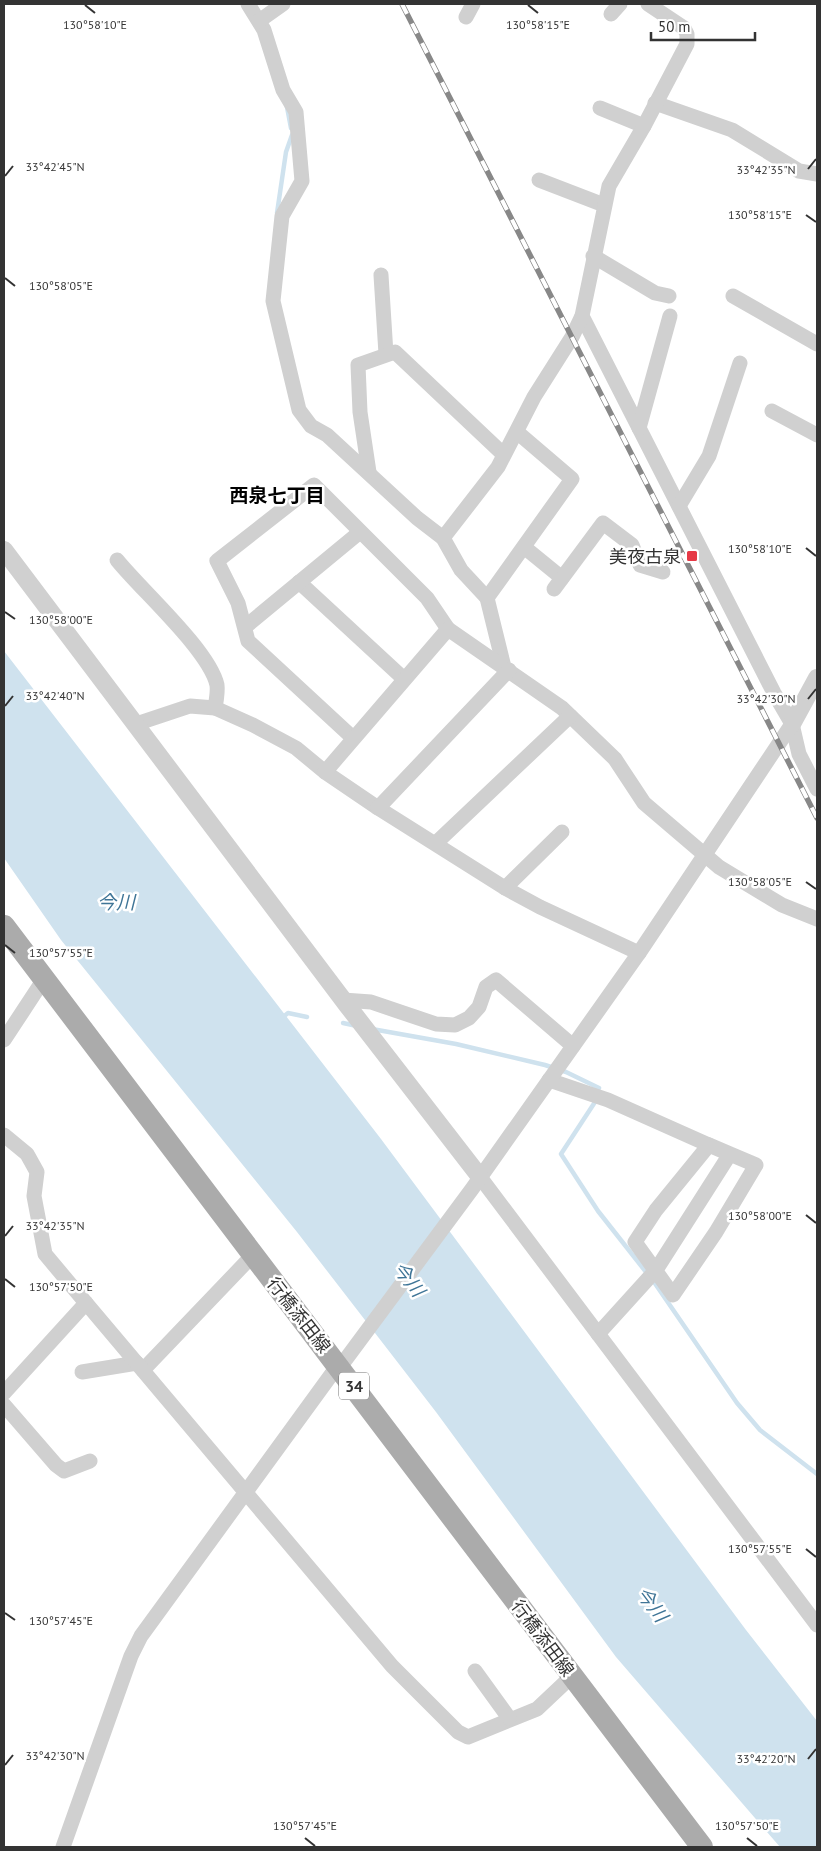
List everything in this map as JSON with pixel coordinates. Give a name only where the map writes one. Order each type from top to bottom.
[{"type":"main road","name":"行橋添田線","points":[[4,926],[253,1255],[342,1362],[572,1676],[702,1847]]},
{"type":"street","points":[[248,4],[264,30],[283,90],[296,112],[302,181],[282,216],[273,302],[296,395],[304,420],[327,435],[369,472]]},
{"type":"street","points":[[259,21],[283,4]]},
{"type":"street","points":[[443,538],[498,466],[534,397],[558,362],[582,316],[604,205],[617,170],[644,126],[686,44],[687,34],[679,23],[648,4]]},
{"type":"street","points":[[655,103],[732,130],[799,171],[817,174]]},
{"type":"street","points":[[600,108],[644,126]]},
{"type":"street","points":[[539,180],[604,205]]},
{"type":"street","points":[[593,256],[658,299]]},
{"type":"street","points":[[381,275],[386,354]]},
{"type":"street","points":[[733,296],[817,344]]},
{"type":"street","points":[[582,316],[792,724],[799,754],[817,788]]},
{"type":"street","points":[[639,428],[670,316]]},
{"type":"street","points":[[503,454],[395,352],[358,365],[360,412],[369,472],[372,478],[417,518],[443,538],[461,570],[487,598],[507,668]]},
{"type":"street","points":[[679,506],[709,456],[740,363]]},
{"type":"street","points":[[772,411],[817,436]]},
{"type":"street","points":[[487,598],[572,479],[516,432]]},
{"type":"street","points":[[353,738],[248,641],[230,584],[217,561],[314,485],[427,598],[448,629],[507,668],[570,716],[615,759],[644,802],[703,854],[719,867],[782,905],[817,919]]},
{"type":"street","points":[[524,547],[558,583],[603,523],[632,545],[640,565],[663,572]]},
{"type":"street","points":[[245,627],[360,532]]},
{"type":"street","points":[[4,550],[373,1039],[476,1183],[598,1334],[817,1625]]},
{"type":"street","points":[[117,560],[133,581],[153,598],[203,659],[217,686],[215,708]]},
{"type":"street","points":[[298,582],[404,680]]},
{"type":"street","points":[[325,772],[448,629]]},
{"type":"street","points":[[378,808],[507,668]]},
{"type":"street","points":[[63,1847],[131,1656],[158,1612],[244,1492],[476,1183],[639,953],[703,854],[792,724],[817,678]]},
{"type":"street","points":[[136,724],[190,706],[215,708],[286,742],[325,772],[378,808],[505,888],[540,907],[639,953]]},
{"type":"street","points":[[436,843],[570,716]]},
{"type":"street","points":[[505,888],[562,832]]},
{"type":"street","points":[[4,1040],[44,979]]},
{"type":"street","points":[[345,1002],[371,1002],[436,1024],[455,1025],[469,1018],[479,1007],[486,987],[496,980],[573,1046]]},
{"type":"street","points":[[550,1078],[608,1100],[756,1165],[716,1232],[673,1295],[635,1242],[656,1210],[709,1145]]},
{"type":"street","points":[[4,1135],[27,1154],[37,1172],[34,1196],[45,1254],[392,1666],[449,1724],[468,1736],[509,1718],[537,1709],[572,1676]]},
{"type":"street","points":[[598,1334],[656,1270],[730,1154]]},
{"type":"street","points":[[82,1372],[140,1366],[253,1255]]},
{"type":"street","points":[[4,1393],[86,1304]]},
{"type":"street","points":[[4,1405],[56,1465],[64,1471],[90,1461]]},
{"type":"street","points":[[476,1671],[509,1718]]},
{"type":"water","name":"今川","points":[[4,651],[381,1139],[746,1630],[817,1721],[817,1847],[780,1847],[616,1657],[436,1412],[297,1232],[61,940],[4,858]]},
{"type":"waterway","points":[[287,107],[291,128]]},
{"type":"waterway","points":[[277,213],[286,152],[292,135]]},
{"type":"waterway","points":[[283,1017],[288,1013],[307,1017]]},
{"type":"waterway","points":[[343,1023],[357,1026]]},
{"type":"waterway","points":[[372,1029],[456,1044],[545,1065],[566,1072],[599,1088]]},
{"type":"waterway","points":[[595,1102],[561,1154],[598,1211],[646,1272]]},
{"type":"waterway","points":[[654,1282],[737,1403],[760,1430],[817,1474]]},
{"type":"railway","points":[[402,4],[817,818]]},
{"type":"place","name":"美夜古泉","points":[[692,556]]},
{"type":"district","name":"西泉七丁目","points":[[277,495]]}]
